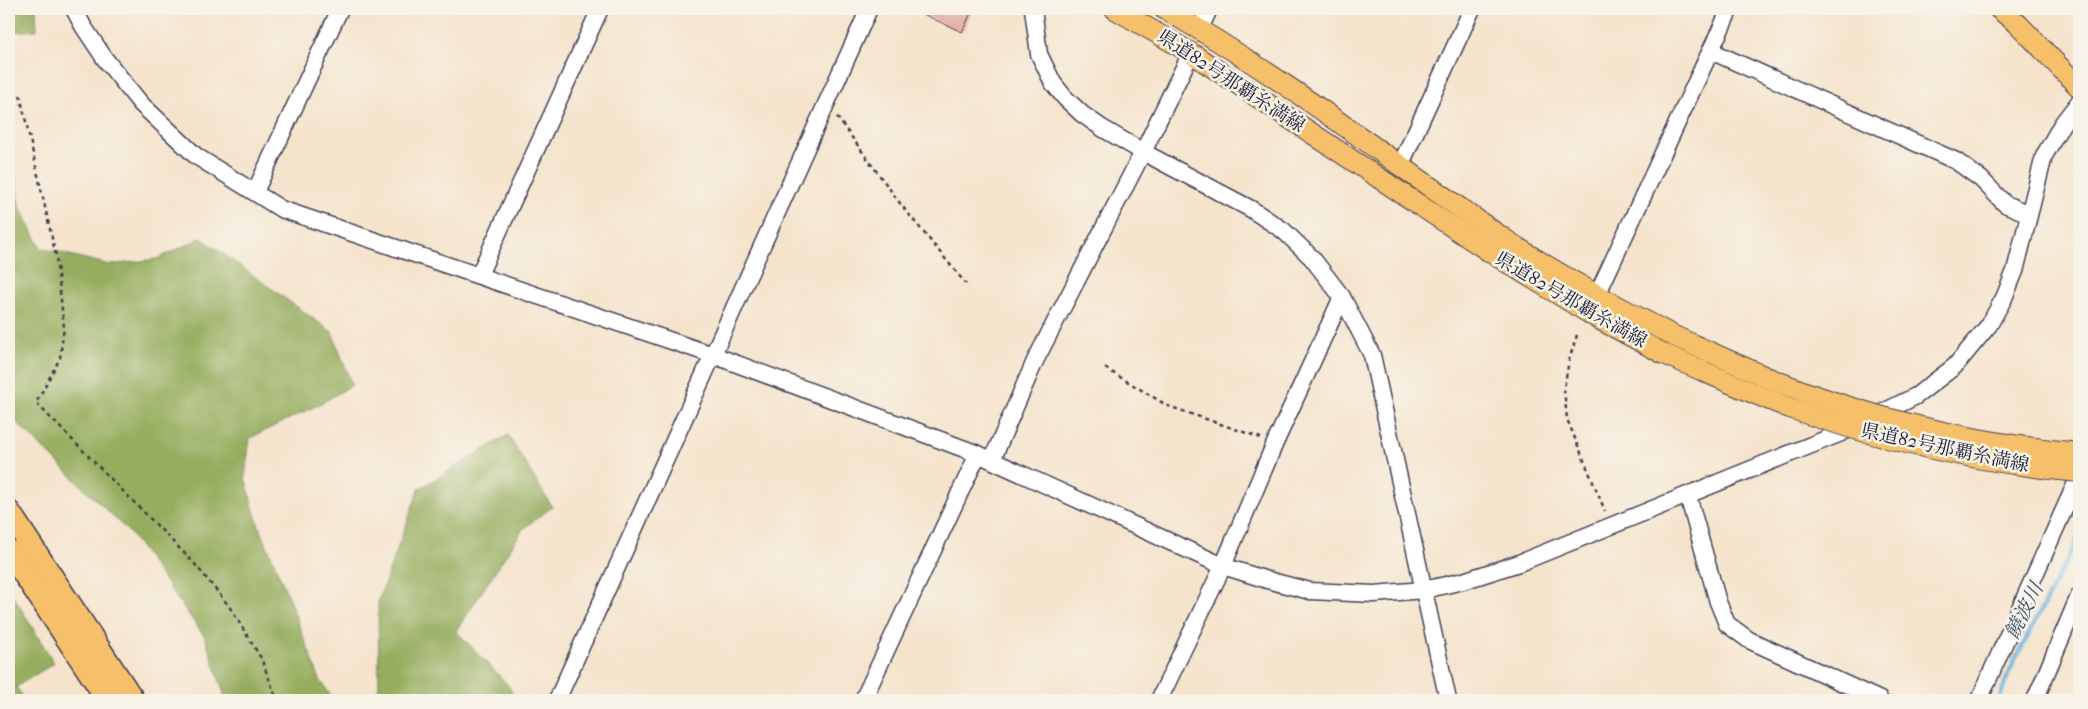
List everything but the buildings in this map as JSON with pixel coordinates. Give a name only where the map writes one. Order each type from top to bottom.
[{"type":"highway","points":[[9,512],[133,700]]},
{"type":"highway","points":[[9,551],[108,700]]},
{"type":"main road","name":"県道82号那覇糸満線","points":[[1115,9],[1191,53],[1493,254],[1595,317],[1664,354],[1775,402],[1862,431],[1978,458],[2079,474]]},
{"type":"main road","name":"県道82号那覇糸満線","points":[[1164,9],[1200,29],[1508,241],[1597,295],[1674,336],[1771,379],[1868,412],[1961,434],[2024,446],[2079,452]]},
{"type":"main road","points":[[1999,9],[2018,24],[2067,76],[2079,86]]},
{"type":"street","points":[[74,9],[105,59],[142,104],[196,156],[281,209],[714,355],[985,457],[1223,566],[1310,591],[1374,594],[1424,590],[1463,581],[1519,563],[1841,433],[1916,396],[1955,366],[1989,325],[2004,298],[2015,271],[2044,156],[2062,124],[2079,102]]},
{"type":"street","points":[[255,192],[340,9]]},
{"type":"street","points":[[479,276],[600,9]]},
{"type":"street","points":[[557,700],[869,9]]},
{"type":"street","points":[[1033,9],[1035,37],[1039,54],[1053,83],[1082,114],[1143,152],[1252,209],[1284,231],[1312,258],[1342,297],[1372,355],[1448,700]]},
{"type":"street","points":[[1035,37],[1039,15],[1043,9]]},
{"type":"street","points":[[1200,29],[1209,9]]},
{"type":"street","points":[[1400,166],[1472,9]]},
{"type":"street","points":[[1597,295],[1730,9]]},
{"type":"street","points":[[1711,51],[1956,161],[1981,179],[2005,204],[2030,214]]},
{"type":"street","points":[[863,700],[985,457],[1143,152],[1191,53]]},
{"type":"street","points":[[1159,700],[1223,566],[1275,442],[1342,297]]},
{"type":"street","points":[[1979,700],[2079,474]]},
{"type":"street","points":[[1688,496],[1718,602],[1727,624],[1749,640],[1880,700]]},
{"type":"street","points":[[2035,700],[2079,596]]},
{"type":"path","points":[[20,95],[56,256],[64,327],[60,358],[36,404],[194,563],[229,606],[261,658],[277,700]]},
{"type":"path","points":[[827,102],[902,206],[966,284]]},
{"type":"path","points":[[1577,335],[1569,360],[1564,389],[1567,418],[1611,526]]},
{"type":"path","points":[[1105,368],[1168,406],[1275,442]]},
{"type":"green space","points":[[9,9],[36,9],[37,30],[9,32]]},
{"type":"green space","points":[[9,128],[19,205],[41,248],[110,265],[157,259],[201,238],[332,332],[352,385],[318,405],[250,438],[245,477],[256,518],[320,680],[334,700],[226,700],[205,637],[130,533],[9,415]]},
{"type":"green space","points":[[508,435],[552,507],[523,529],[456,631],[508,685],[516,700],[377,700],[379,685],[378,602],[419,489]]},
{"type":"green space","points":[[9,589],[54,663],[16,687],[25,700],[9,700]]},
{"type":"waterway","name":"饒波川","points":[[1999,700],[2009,672],[2079,537]]}]
